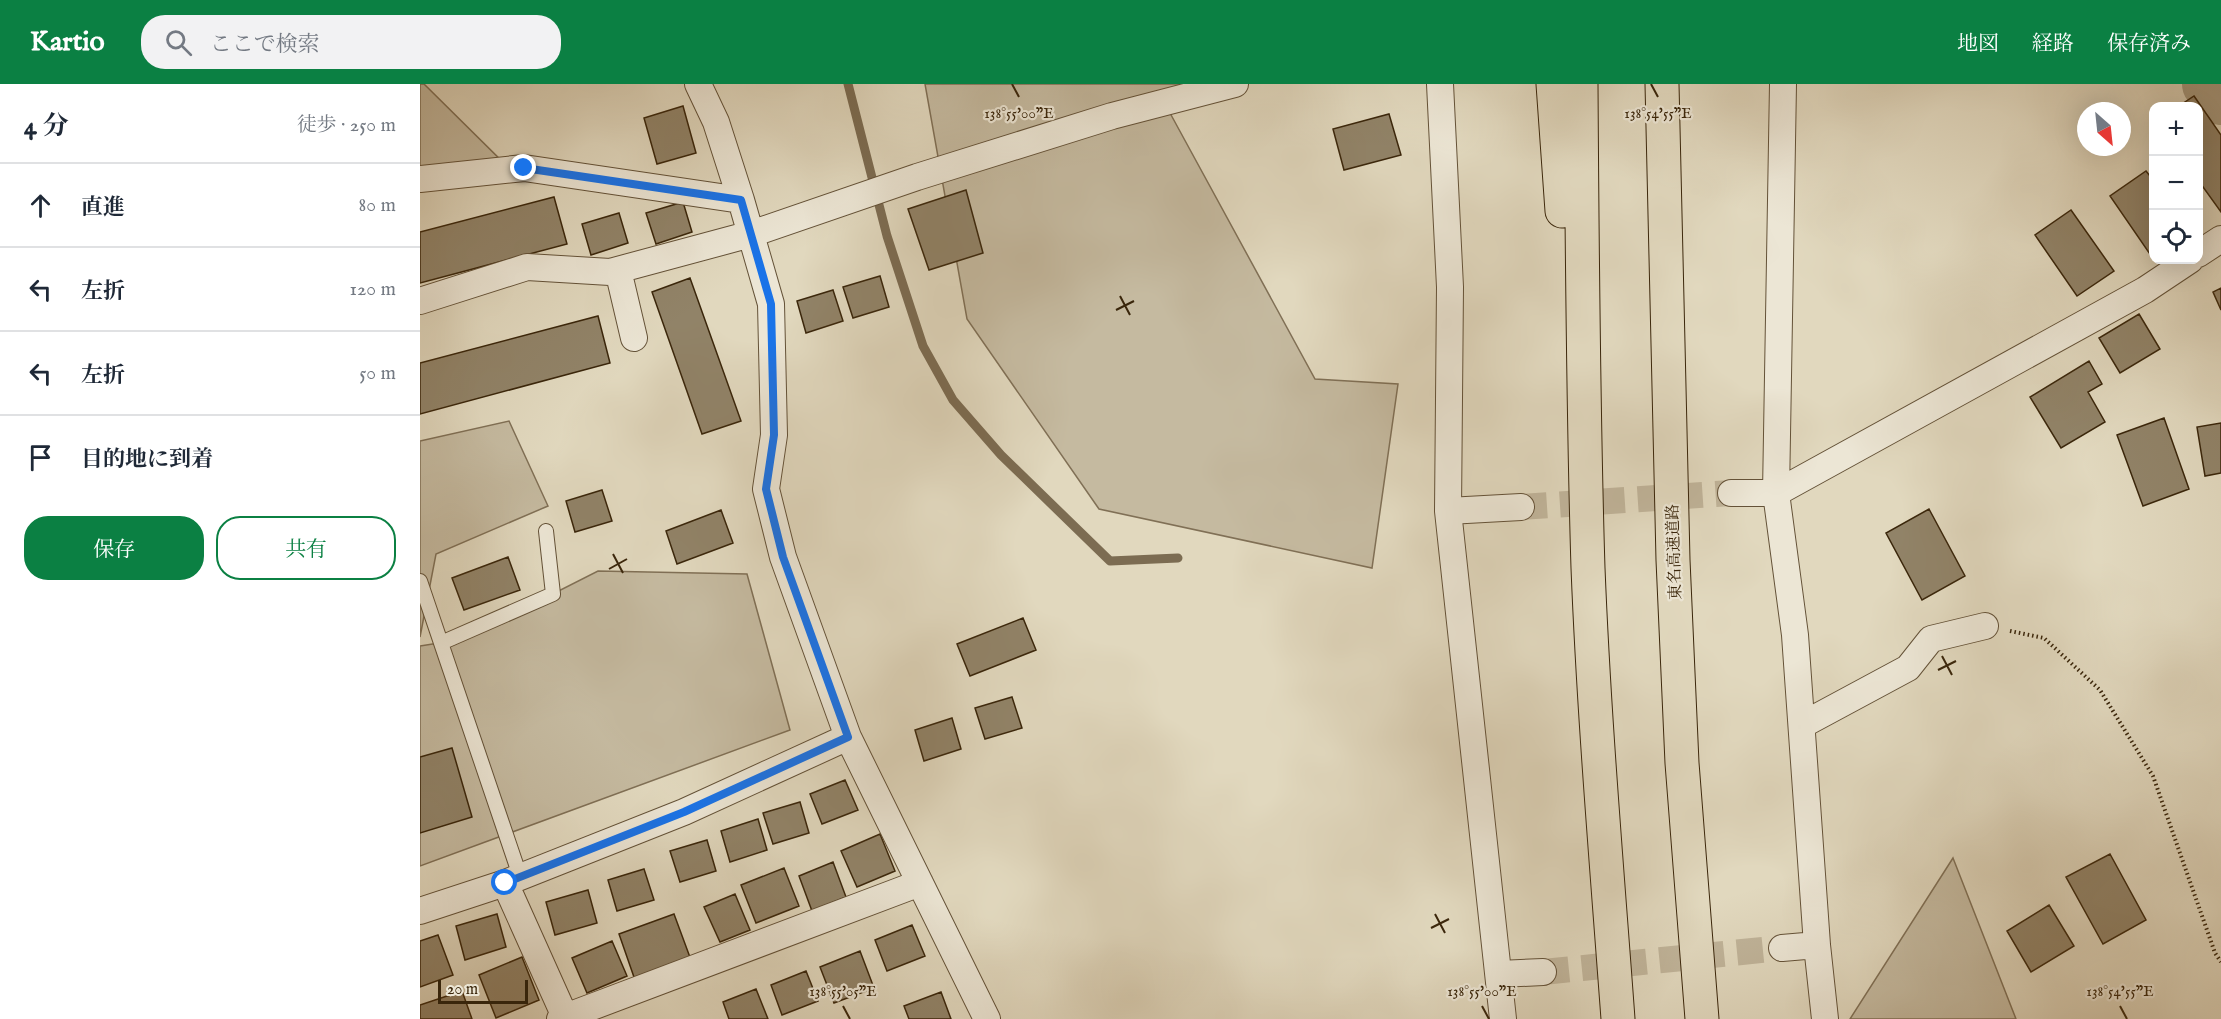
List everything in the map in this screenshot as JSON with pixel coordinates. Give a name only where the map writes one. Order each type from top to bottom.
[{"type":"highway","points":[[1553,84],[1618,1019]]},
{"type":"highway","points":[[1581,84],[1588,569]]},
{"type":"highway","name":"東名高速道路","points":[[1662,84],[1673,560],[1682,763],[1702,1019]]},
{"type":"highway","points":[[1673,560],[1680,84]]},
{"type":"street","points":[[698,84],[716,122],[771,304],[774,435],[766,489],[783,557],[848,737],[987,1019]]},
{"type":"street","points":[[420,301],[527,267],[610,272],[618,270],[751,234],[917,177],[1112,116],[1234,84]]},
{"type":"street","points":[[1440,84],[1450,287],[1448,511],[1503,1019]]},
{"type":"street","points":[[1783,84],[1776,493],[1796,635],[1817,945],[1825,1019]]},
{"type":"street","points":[[420,178],[524,168],[741,200]]},
{"type":"street","points":[[2203,251],[2221,239]]},
{"type":"street","points":[[1731,493],[1776,493],[2145,290],[2184,264]]},
{"type":"street","points":[[618,270],[634,338]]},
{"type":"street","points":[[1448,511],[1521,507]]},
{"type":"street","points":[[1802,725],[1908,668],[1931,639],[1985,626]]},
{"type":"street","points":[[420,912],[512,880],[684,812],[848,737]]},
{"type":"street","points":[[512,880],[564,1018],[920,883]]},
{"type":"street","points":[[1782,948],[1817,945]]},
{"type":"street","points":[[1499,974],[1543,972]]},
{"type":"lane","points":[[441,643],[553,594],[546,531]]},
{"type":"lane","points":[[420,581],[441,643],[512,880]]},
{"type":"path","points":[[1985,626],[2044,638],[2100,690],[2153,776],[2215,953],[2221,962]]},
{"type":"shaded area","points":[[420,84],[424,84],[520,179],[420,181]]},
{"type":"shaded area","points":[[925,84],[1209,84],[1164,102],[1315,379],[1398,384],[1372,568],[1099,509],[967,319]]},
{"type":"shaded area","points":[[509,421],[548,506],[436,554],[420,637],[420,441]]},
{"type":"shaded area","points":[[598,571],[747,574],[790,730],[420,866],[420,646],[464,639]]},
{"type":"shaded area","points":[[1953,858],[2016,1019],[1850,1019]]},
{"type":"building","points":[[2194,96],[2198,102],[2185,102]]},
{"type":"building","points":[[683,106],[696,153],[657,164],[644,118]]},
{"type":"building","points":[[2203,109],[2221,135],[2221,212],[2203,187]]},
{"type":"building","points":[[1389,114],[1401,155],[1344,170],[1333,129]]},
{"type":"building","points":[[2146,171],[2149,175],[2149,253],[2110,196]]},
{"type":"building","points":[[966,190],[983,253],[929,270],[908,209]]},
{"type":"building","points":[[554,197],[567,244],[420,283],[420,232]]},
{"type":"building","points":[[683,202],[692,232],[656,244],[646,213]]},
{"type":"building","points":[[2071,210],[2114,271],[2077,296],[2035,235]]},
{"type":"building","points":[[619,213],[628,243],[591,255],[582,224]]},
{"type":"building","points":[[880,276],[889,307],[853,318],[843,287]]},
{"type":"building","points":[[690,278],[741,421],[702,434],[652,292]]},
{"type":"building","points":[[2221,288],[2221,310],[2213,292]]},
{"type":"building","points":[[833,290],[843,321],[806,333],[797,301]]},
{"type":"building","points":[[2139,314],[2160,349],[2120,373],[2099,338]]},
{"type":"building","points":[[598,316],[610,363],[420,414],[420,363]]},
{"type":"building","points":[[2089,361],[2102,384],[2088,392],[2105,422],[2061,448],[2030,397]]},
{"type":"building","points":[[2164,418],[2189,489],[2143,506],[2117,435]]},
{"type":"building","points":[[2221,423],[2221,473],[2205,476],[2197,427]]},
{"type":"building","points":[[602,490],[612,521],[575,532],[566,501]]},
{"type":"building","points":[[1929,509],[1965,576],[1922,600],[1886,533]]},
{"type":"building","points":[[721,510],[733,543],[677,564],[666,531]]},
{"type":"building","points":[[508,557],[520,590],[464,610],[452,578]]},
{"type":"building","points":[[1023,618],[1036,650],[970,676],[957,644]]},
{"type":"building","points":[[1012,697],[1022,728],[985,739],[975,708]]},
{"type":"building","points":[[952,718],[961,749],[924,761],[915,730]]},
{"type":"building","points":[[452,748],[472,817],[420,833],[420,757]]},
{"type":"building","points":[[845,780],[858,810],[822,824],[810,794]]},
{"type":"building","points":[[800,802],[809,833],[773,844],[763,813]]},
{"type":"building","points":[[758,819],[767,850],[730,862],[721,831]]},
{"type":"building","points":[[880,834],[895,871],[857,887],[841,851]]},
{"type":"building","points":[[707,840],[716,871],[680,882],[670,851]]},
{"type":"building","points":[[2110,854],[2146,920],[2103,944],[2066,877]]},
{"type":"building","points":[[833,862],[846,897],[812,911],[799,876]]},
{"type":"building","points":[[784,868],[799,906],[756,923],[741,885]]},
{"type":"building","points":[[644,869],[654,900],[617,911],[608,880]]},
{"type":"building","points":[[588,890],[597,923],[555,935],[546,902]]},
{"type":"building","points":[[735,894],[750,930],[720,942],[704,907]]},
{"type":"building","points":[[2049,905],[2074,946],[2031,972],[2007,931]]},
{"type":"building","points":[[497,914],[506,947],[465,960],[456,926]]},
{"type":"building","points":[[674,914],[691,960],[635,980],[619,934]]},
{"type":"building","points":[[912,925],[925,956],[887,971],[875,940]]},
{"type":"building","points":[[438,935],[453,975],[420,987],[420,941]]},
{"type":"building","points":[[612,941],[627,976],[587,993],[572,958]]},
{"type":"building","points":[[860,951],[874,988],[834,1003],[820,967]]},
{"type":"building","points":[[522,957],[539,1000],[496,1018],[479,975]]},
{"type":"building","points":[[806,971],[818,1001],[782,1015],[771,985]]},
{"type":"building","points":[[756,989],[768,1019],[729,1019],[723,1002]]},
{"type":"building","points":[[462,991],[472,1019],[420,1019],[420,1005]]},
{"type":"building","points":[[941,992],[951,1019],[909,1019],[904,1006]]},
{"type":"waterway","points":[[848,84],[887,236],[923,346],[953,400],[1001,455],[1110,561],[1178,558]]},
{"type":"waterway","points":[[2209,84],[2221,98]]},
{"type":"tunnel","points":[[1521,507],[1731,493]]},
{"type":"tunnel","points":[[1543,972],[1782,948]]},
{"type":"route","points":[[505,883],[684,812],[848,737],[783,557],[766,489],[774,435],[771,304],[741,200],[524,168]]}]
